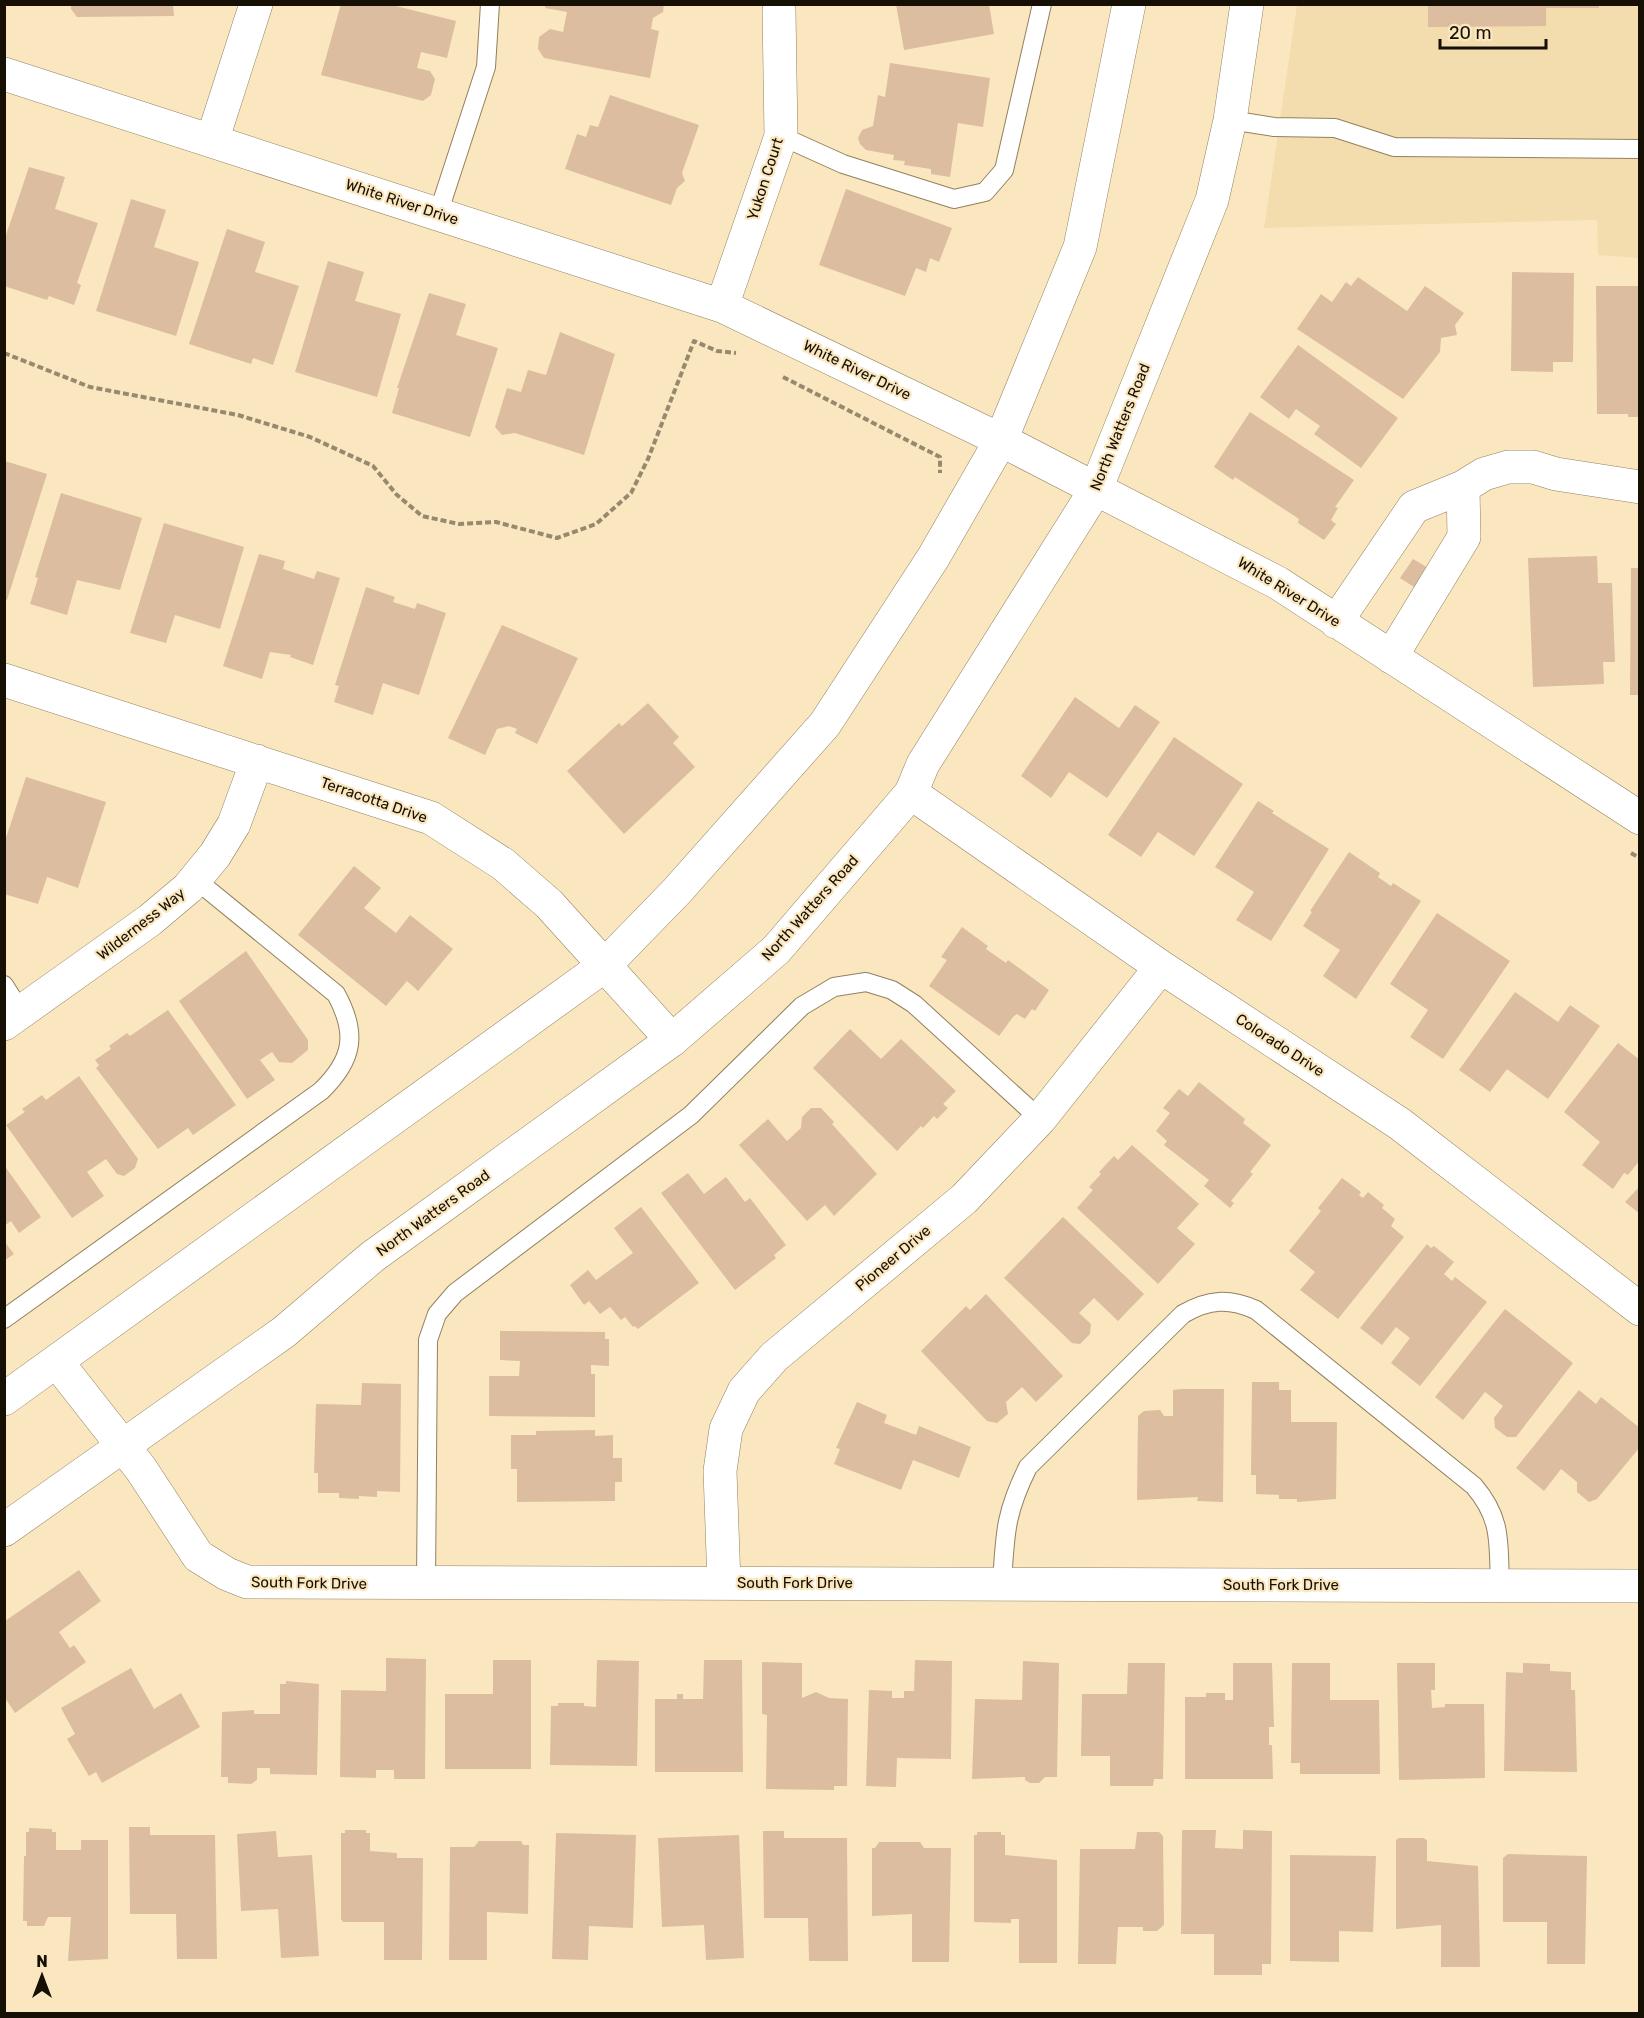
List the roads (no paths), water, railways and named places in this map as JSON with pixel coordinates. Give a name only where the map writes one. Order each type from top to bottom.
[{"type":"street","points":[[212,141],[256,4]]},
{"type":"street","points":[[4,1399],[604,966],[677,891],[825,724],[933,558],[1001,440],[1080,247],[1129,4]]},
{"type":"street","name":"Yukon Court","points":[[722,306],[781,135],[779,11]]},
{"type":"street","name":"North Watters Road","points":[[4,1530],[284,1332],[372,1257],[672,1040],[776,950],[911,793],[923,764],[1096,489],[1212,200],[1230,120],[1250,11]]},
{"type":"street","name":"White River Drive","points":[[4,74],[722,306],[1001,440],[1278,583],[1640,818]]},
{"type":"street","points":[[1336,622],[1414,507],[1463,487],[1484,474],[1508,467],[1533,467],[1556,474],[1640,486]]},
{"type":"street","points":[[1391,657],[1464,537],[1463,487]]},
{"type":"street","name":"Terracotta Drive","points":[[4,680],[431,818],[503,864],[549,904],[672,1040]]},
{"type":"street","name":"Wilderness Way","points":[[13,1018],[150,920],[195,879],[215,855],[234,824],[257,761]]},
{"type":"street","name":"Colorado Drive","points":[[911,793],[1161,967],[1400,1124],[1640,1310]]},
{"type":"street","name":"Pioneer Drive","points":[[724,1583],[720,1471],[726,1429],[744,1391],[774,1357],[964,1199],[1040,1119],[1161,967]]},
{"type":"street","name":"South Fork Drive","points":[[57,1362],[123,1445],[198,1556],[227,1574],[247,1582],[274,1584],[724,1583],[1640,1587]]},
{"type":"lane","points":[[438,214],[486,67],[490,4]]},
{"type":"lane","points":[[781,135],[843,164],[954,199],[985,192],[1004,170],[1042,4]]},
{"type":"lane","points":[[1230,120],[1274,127],[1335,128],[1394,147],[1640,149]]},
{"type":"lane","points":[[4,1319],[321,1090],[337,1075],[347,1056],[351,1035],[346,1013],[336,994],[195,879]]},
{"type":"lane","points":[[426,1584],[428,1340],[437,1314],[455,1293],[691,1115],[802,1006],[834,987],[866,982],[892,990],[914,1004],[1040,1119]]},
{"type":"lane","points":[[4,985],[13,1018]]},
{"type":"lane","points":[[1002,1584],[1005,1531],[1012,1499],[1028,1467],[1183,1314],[1200,1304],[1219,1300],[1238,1302],[1256,1310],[1474,1486],[1489,1503],[1497,1525],[1500,1586]]}]
